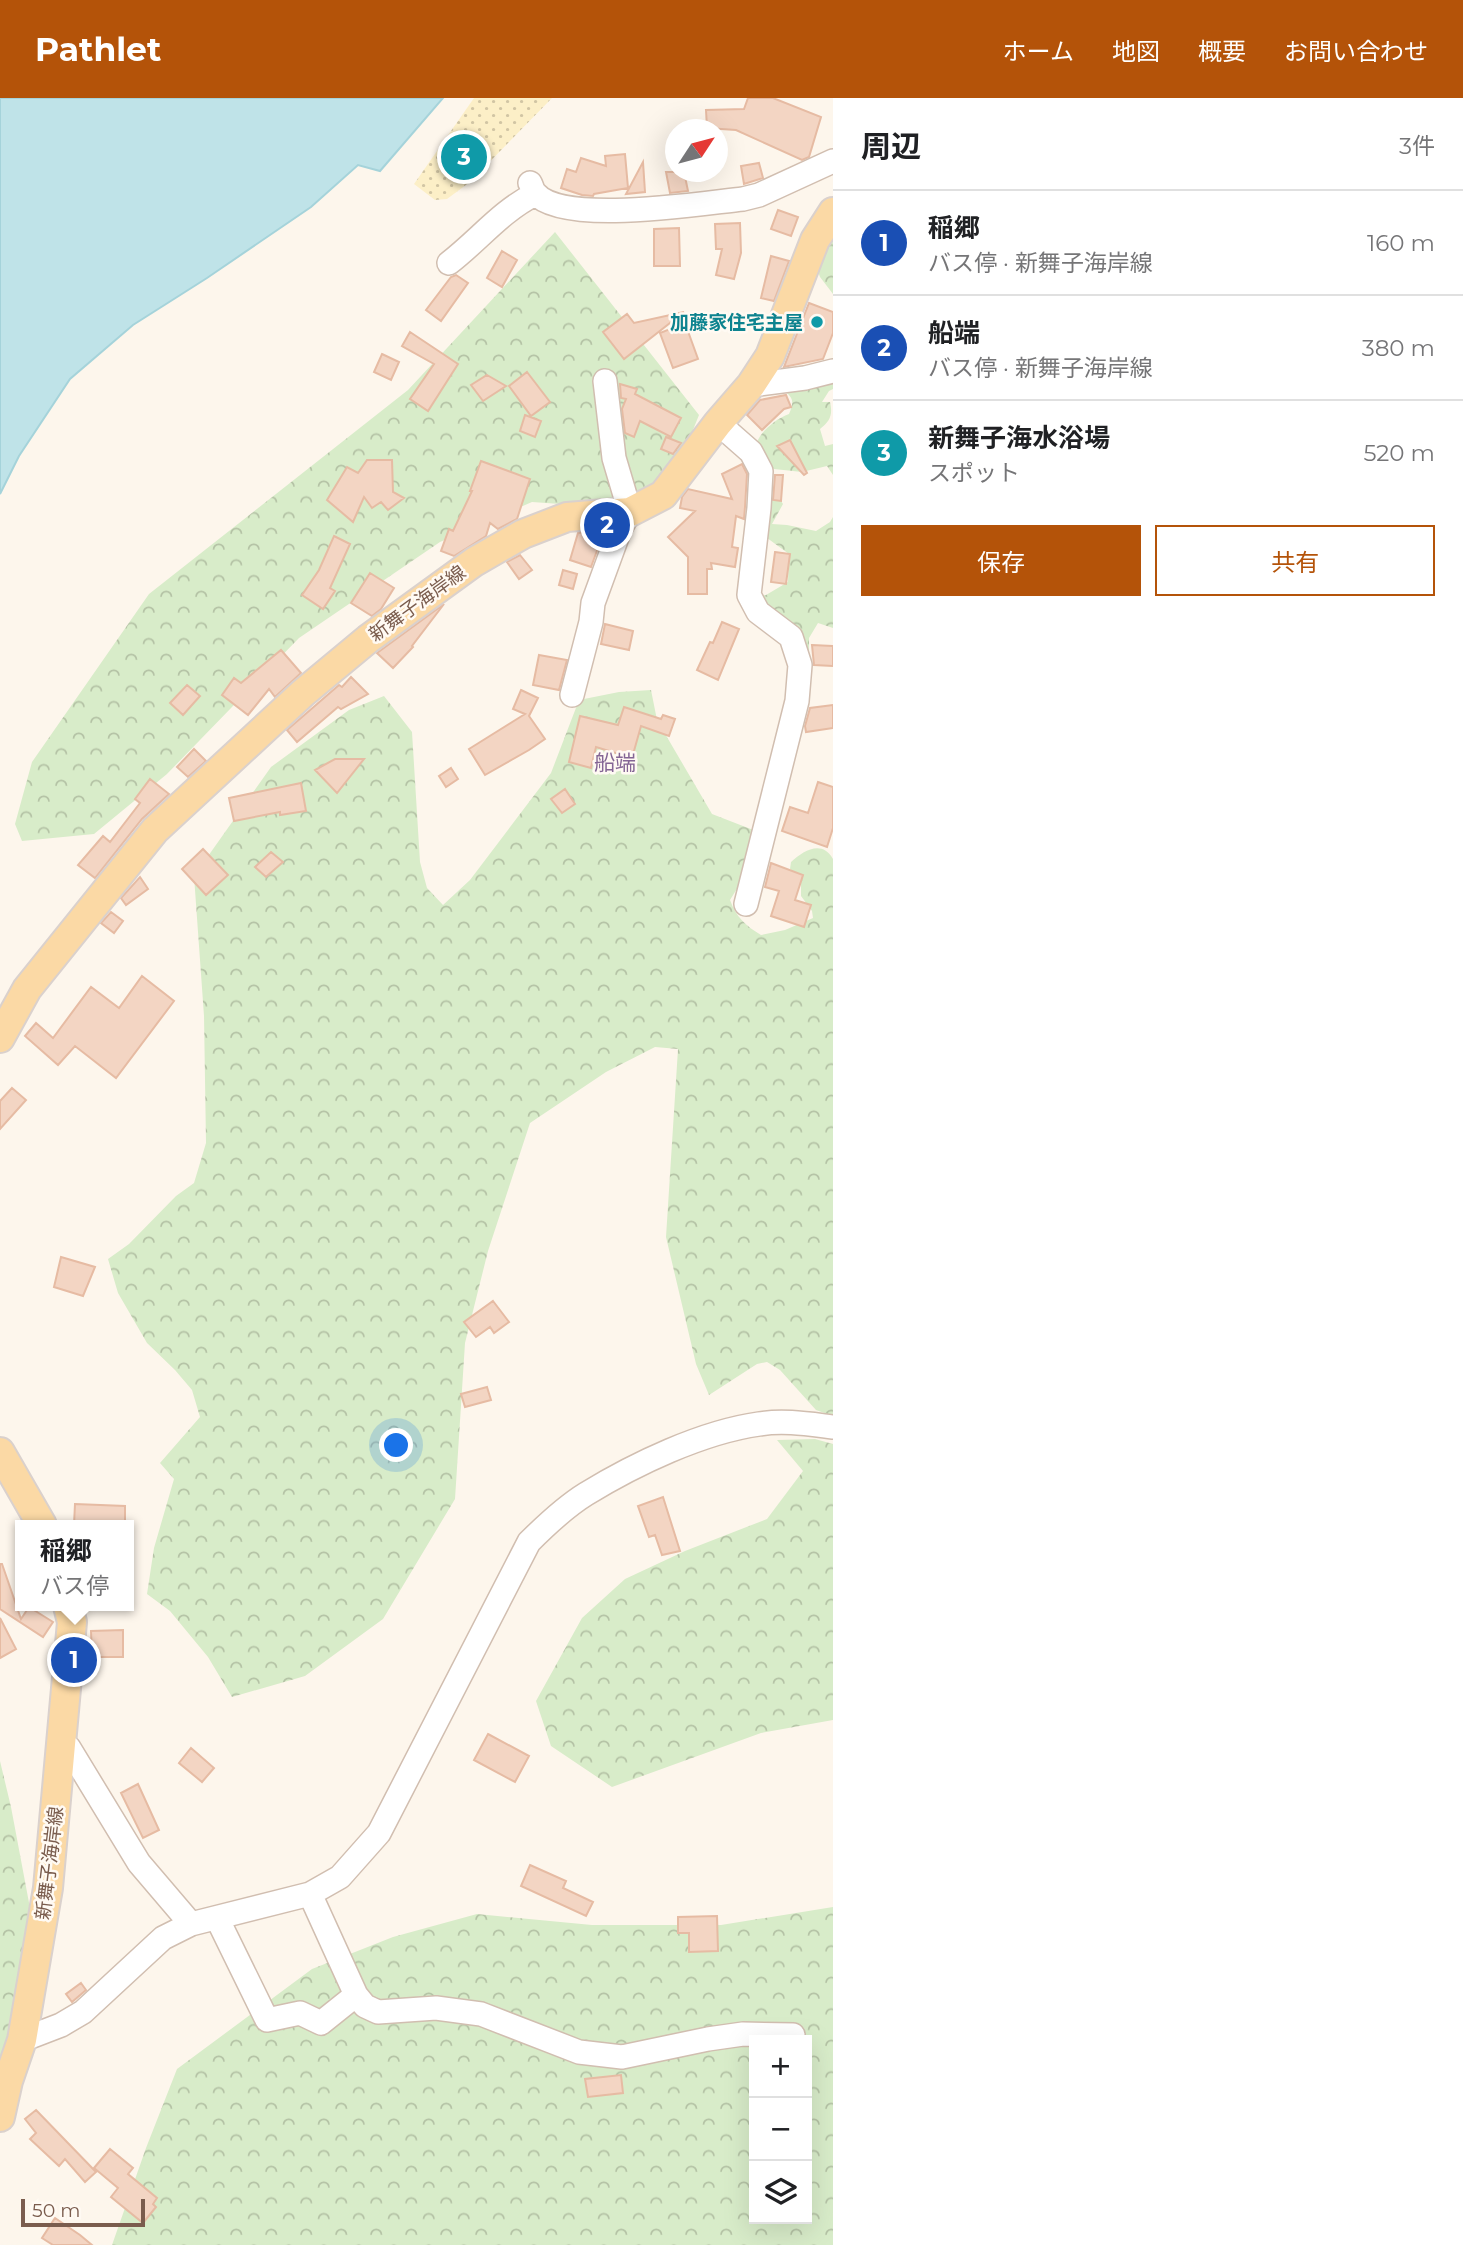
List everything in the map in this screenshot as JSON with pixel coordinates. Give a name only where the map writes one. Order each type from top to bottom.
[{"type":"main road","name":"新舞子海岸線","points":[[0,1038],[27,989],[155,830],[303,693],[368,639],[489,552],[523,534],[567,517],[630,512],[663,495],[751,385],[769,356],[815,240],[833,212]]},
{"type":"main road","points":[[0,1452],[39,1520]]},
{"type":"main road","name":"新舞子海岸線","points":[[0,2117],[8,2081],[22,2040],[48,1888],[72,1622],[69,1611]]},
{"type":"street","points":[[449,263],[498,217],[533,189],[553,204],[580,209],[637,210],[759,195],[833,160]]},
{"type":"street","points":[[751,385],[805,378],[833,371]]},
{"type":"street","points":[[572,695],[591,622],[593,603],[620,528],[630,512],[614,458],[605,381]]},
{"type":"street","points":[[718,423],[751,452],[761,471],[749,595],[758,612],[791,637],[800,665],[797,701],[746,904]]},
{"type":"street","points":[[22,2040],[61,2025],[83,2012],[163,1938],[191,1924],[310,1894],[340,1877],[379,1833],[529,1542],[553,1518],[585,1494],[627,1471],[716,1434],[758,1424],[793,1422],[833,1427]]},
{"type":"street","points":[[61,1741],[69,1748],[139,1863],[191,1924]]},
{"type":"street","points":[[310,1894],[356,1995],[365,2006],[378,2012],[436,2008],[481,2014],[579,2052],[622,2057],[743,2034],[793,2035]]},
{"type":"street","points":[[217,1918],[267,2020],[300,2013],[321,2023],[356,1995]]},
{"type":"green space","points":[[833,224],[833,294],[820,277],[814,261]]},
{"type":"green space","points":[[555,232],[699,415],[674,477],[631,509],[532,502],[440,542],[299,638],[167,774],[94,834],[22,841],[15,824],[32,762],[149,594],[408,390]]},
{"type":"green space","points":[[833,358],[833,389],[822,402],[830,402],[831,414],[820,429],[825,446],[833,444],[833,475],[827,466],[802,472],[774,469],[760,452],[757,442],[774,422],[789,414],[791,397],[778,384]]},
{"type":"green space","points":[[766,500],[781,501],[783,504],[772,524],[816,531],[833,517],[833,628],[818,623],[809,638],[809,659],[757,596],[766,595],[788,582],[789,554],[759,532]]},
{"type":"green space","points":[[651,690],[657,720],[712,814],[761,833],[743,879],[730,900],[738,916],[746,924],[761,935],[785,930],[813,918],[812,911],[801,896],[801,878],[790,869],[791,862],[801,854],[818,848],[829,853],[833,859],[833,1416],[816,1410],[780,1370],[767,1362],[757,1364],[709,1395],[696,1364],[666,1237],[678,1049],[655,1047],[606,1072],[530,1123],[488,1251],[465,1343],[455,1499],[383,1619],[305,1676],[232,1697],[208,1657],[170,1611],[147,1594],[154,1548],[174,1479],[160,1463],[200,1417],[192,1390],[147,1343],[118,1293],[108,1259],[129,1244],[176,1196],[194,1183],[206,1143],[204,1016],[194,876],[271,767],[349,710],[384,696],[412,732],[420,862],[427,888],[443,905],[470,880],[551,773],[579,700],[619,692]]},
{"type":"green space","points":[[815,1439],[833,1444],[833,1720],[761,1733],[612,1787],[551,1746],[536,1701],[582,1618],[625,1579],[685,1551],[767,1519],[803,1471],[777,1440]]},
{"type":"green space","points":[[0,1761],[30,1908],[10,2039],[0,2073]]},
{"type":"green space","points":[[833,1907],[833,2245],[112,2245],[177,2069],[312,1969],[393,1937],[477,1914],[592,1925],[721,1925]]},
{"type":"sand","points":[[474,98],[552,98],[470,182],[447,199],[435,200],[414,184]]},
{"type":"water","points":[[0,98],[443,98],[380,171],[358,165],[311,207],[133,325],[70,379],[19,456],[0,494]]},
{"type":"building","points":[[748,98],[773,98],[821,117],[809,157],[802,160],[736,130],[728,129],[728,119],[706,119],[706,110],[744,109]]},
{"type":"building","points":[[625,154],[628,188],[593,196],[561,188],[567,169],[576,172],[581,158],[606,166],[605,156]]},
{"type":"building","points":[[643,162],[645,192],[626,194]]},
{"type":"building","points":[[759,163],[763,178],[744,184],[741,166]]},
{"type":"building","points":[[668,182],[686,182],[688,191],[670,193]]},
{"type":"building","points":[[778,210],[798,217],[791,236],[771,229]]},
{"type":"building","points":[[740,223],[741,253],[734,279],[716,275],[722,249],[716,249],[715,224]]},
{"type":"building","points":[[679,228],[680,266],[654,266],[654,229]]},
{"type":"building","points":[[502,251],[517,260],[502,287],[487,278]]},
{"type":"building","points":[[771,256],[789,261],[774,301],[761,298]]},
{"type":"building","points":[[456,275],[468,283],[441,321],[426,310],[451,277]]},
{"type":"building","name":"加藤家住宅主屋","points":[[809,303],[833,312],[833,333],[823,359],[784,367]]},
{"type":"building","points":[[684,312],[624,359],[603,332],[627,314],[634,323]]},
{"type":"building","points":[[685,323],[698,359],[673,368],[660,333]]},
{"type":"building","points":[[410,332],[458,364],[428,411],[410,399],[434,364],[402,346]]},
{"type":"building","points":[[382,354],[399,362],[391,380],[374,372]]},
{"type":"building","points":[[527,372],[550,402],[531,416],[509,386]]},
{"type":"building","points":[[487,375],[506,386],[483,401],[471,385]]},
{"type":"building","points":[[620,384],[637,389],[635,394],[681,418],[671,437],[640,421],[634,437],[625,433],[622,409],[626,399],[621,398]]},
{"type":"building","points":[[786,395],[791,407],[784,409],[762,430],[747,415],[760,400]]},
{"type":"building","points":[[525,415],[541,421],[535,437],[520,431]]},
{"type":"building","points":[[666,437],[681,443],[673,454],[661,449]]},
{"type":"building","points":[[790,440],[807,473],[804,475],[777,446]]},
{"type":"building","points":[[367,460],[392,460],[393,492],[404,498],[388,510],[381,502],[372,508],[364,497],[353,522],[327,500],[347,467],[358,473]]},
{"type":"building","points":[[481,461],[530,479],[517,519],[498,529],[490,523],[486,536],[454,556],[441,551],[449,529],[453,531],[472,491]]},
{"type":"building","points":[[742,464],[747,474],[745,507],[744,519],[736,516],[732,547],[738,548],[735,567],[711,563],[712,569],[707,569],[707,594],[688,594],[688,557],[668,537],[695,511],[680,508],[682,497],[688,489],[732,499],[722,474]]},
{"type":"building","points":[[775,475],[783,475],[781,501],[773,500]]},
{"type":"building","points":[[586,532],[602,537],[591,567],[570,560],[578,533]]},
{"type":"building","points":[[334,536],[350,544],[330,588],[335,591],[323,609],[302,595],[319,570]]},
{"type":"building","points":[[775,552],[790,554],[786,584],[771,582]]},
{"type":"building","points":[[520,555],[532,570],[519,579],[507,562]]},
{"type":"building","points":[[563,570],[577,574],[573,589],[559,585]]},
{"type":"building","points":[[370,573],[394,588],[381,609],[372,616],[351,603]]},
{"type":"building","points":[[444,604],[413,647],[393,668],[377,653]]},
{"type":"building","points":[[722,622],[739,629],[718,680],[697,670]]},
{"type":"building","points":[[605,624],[633,631],[629,650],[601,644]]},
{"type":"building","points":[[812,645],[833,646],[833,666],[814,665]]},
{"type":"building","points":[[281,650],[301,673],[275,697],[269,689],[248,715],[222,695],[234,678],[241,683]]},
{"type":"building","points":[[539,655],[567,660],[559,690],[533,685]]},
{"type":"building","points":[[351,677],[368,694],[341,709],[338,707],[297,742],[287,730]]},
{"type":"building","points":[[187,685],[200,696],[183,715],[170,703]]},
{"type":"building","points":[[521,690],[538,698],[529,716],[545,739],[485,775],[469,749],[525,714],[513,709]]},
{"type":"building","points":[[833,705],[833,728],[806,732],[810,708]]},
{"type":"building","points":[[624,707],[661,719],[663,715],[675,719],[669,736],[641,726],[632,758],[596,747],[591,768],[569,762],[580,716],[618,725]]},
{"type":"building","points":[[194,749],[206,761],[188,777],[177,767]]},
{"type":"building","points":[[335,759],[364,759],[337,793],[315,770]]},
{"type":"building","points":[[451,768],[458,779],[446,787],[439,776]]},
{"type":"building","points":[[150,779],[169,794],[142,819],[95,878],[78,865],[103,836],[110,842],[140,803],[135,799]]},
{"type":"building","points":[[818,782],[833,787],[833,828],[827,847],[782,831],[790,807],[808,813]]},
{"type":"building","points":[[301,783],[306,811],[280,815],[280,812],[234,821],[229,798]]},
{"type":"building","points":[[565,789],[575,804],[562,813],[551,799]]},
{"type":"building","points":[[203,849],[228,875],[206,895],[182,869]]},
{"type":"building","points":[[271,852],[283,862],[266,877],[255,867]]},
{"type":"building","points":[[771,863],[803,875],[795,900],[811,905],[804,927],[771,916],[779,891],[765,887]]},
{"type":"building","points":[[140,877],[148,889],[126,905],[121,898]]},
{"type":"building","points":[[111,912],[123,921],[114,933],[101,923]]},
{"type":"building","points":[[142,976],[174,1001],[116,1078],[75,1046],[58,1065],[25,1036],[36,1023],[53,1038],[91,987],[119,1008]]},
{"type":"building","points":[[12,1088],[26,1100],[0,1129],[0,1101]]},
{"type":"building","points":[[61,1257],[95,1267],[83,1296],[54,1287]]},
{"type":"building","points":[[493,1301],[509,1322],[494,1333],[490,1327],[476,1337],[464,1322]]},
{"type":"building","points":[[487,1387],[491,1400],[465,1407],[461,1394]]},
{"type":"building","points":[[663,1497],[680,1551],[662,1555],[655,1535],[649,1537],[638,1506]]},
{"type":"building","points":[[75,1504],[125,1506],[125,1520],[74,1520]]},
{"type":"building","points":[[2,1564],[15,1602],[15,1611],[18,1611],[21,1619],[26,1611],[35,1611],[53,1622],[43,1637],[0,1609]]},
{"type":"building","points":[[0,1618],[16,1649],[0,1658]]},
{"type":"building","points":[[123,1630],[123,1657],[92,1657],[91,1631]]},
{"type":"building","points":[[488,1734],[529,1756],[515,1782],[474,1760]]},
{"type":"building","points":[[191,1748],[214,1768],[202,1782],[179,1763]]},
{"type":"building","points":[[138,1784],[159,1830],[143,1838],[121,1793]]},
{"type":"building","points":[[530,1865],[566,1881],[563,1888],[593,1902],[586,1916],[521,1886]]},
{"type":"building","points":[[717,1916],[718,1951],[689,1952],[689,1933],[678,1933],[678,1917]]},
{"type":"building","points":[[81,1983],[86,1990],[72,2002],[66,1994]]},
{"type":"building","points":[[621,2075],[623,2093],[588,2097],[585,2079]]},
{"type":"building","points":[[36,2110],[96,2172],[85,2182],[65,2159],[59,2166],[30,2139],[36,2133],[25,2119]]},
{"type":"building","points":[[110,2149],[133,2168],[128,2174],[157,2198],[153,2204],[156,2207],[143,2223],[111,2197],[118,2188],[94,2168]]},
{"type":"building","points":[[55,2218],[92,2245],[53,2245],[42,2238]]},
{"type":"place","name":"新舞子海水浴場","points":[[464,157]]},
{"type":"place","name":"加藤家住宅主屋","points":[[817,322]]},
{"type":"place","name":"船端","points":[[607,525]]},
{"type":"place","name":"稲郷","points":[[74,1660]]},
{"type":"district","name":"船端","points":[[615,763]]}]
